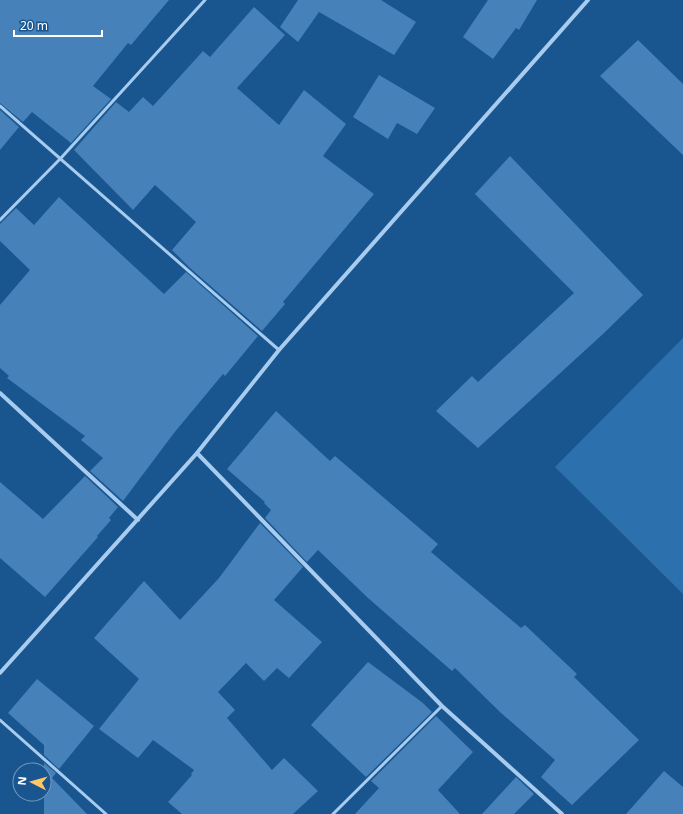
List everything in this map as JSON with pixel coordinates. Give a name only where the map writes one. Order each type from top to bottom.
[{"type":"street","points":[[0,674],[197,453],[279,350],[588,0]]},
{"type":"street","points":[[0,393],[138,520]]},
{"type":"street","points":[[197,453],[442,706],[562,814]]},
{"type":"lane","points":[[0,220],[61,158],[205,0]]},
{"type":"lane","points":[[0,106],[279,350]]},
{"type":"lane","points":[[333,814],[442,706]]},
{"type":"lane","points":[[0,720],[106,814]]},
{"type":"shaded area","points":[[683,338],[683,594],[555,467]]},
{"type":"building","points":[[0,0],[169,0],[131,45],[128,43],[93,86],[111,99],[71,143],[32,112],[23,122],[0,103]]},
{"type":"building","points":[[298,0],[381,0],[416,22],[394,55],[319,12],[298,42],[280,27]]},
{"type":"building","points":[[488,0],[537,0],[519,30],[516,28],[493,59],[463,37]]},
{"type":"building","points":[[254,7],[285,35],[237,88],[279,125],[304,90],[346,124],[323,156],[374,194],[283,302],[285,304],[262,331],[190,268],[172,250],[196,222],[155,185],[133,210],[74,150],[116,102],[129,112],[143,97],[153,106],[203,51],[210,57]]},
{"type":"building","points":[[638,40],[683,84],[683,155],[600,76]]},
{"type":"building","points":[[379,75],[435,108],[417,134],[397,123],[388,139],[353,117]]},
{"type":"building","points":[[0,110],[19,127],[0,150]]},
{"type":"building","points":[[510,156],[643,295],[603,334],[478,448],[436,411],[472,376],[478,382],[574,293],[475,194]]},
{"type":"building","points":[[59,197],[164,294],[186,272],[258,336],[225,376],[223,374],[174,433],[123,501],[90,471],[103,458],[81,440],[85,436],[7,378],[9,376],[0,368],[0,305],[30,270],[0,241],[0,224],[16,208],[34,225]]},
{"type":"building","points":[[276,411],[330,461],[335,456],[438,544],[431,552],[521,628],[525,625],[577,674],[574,677],[639,740],[572,805],[541,777],[555,760],[501,713],[455,668],[452,671],[368,598],[318,550],[307,562],[265,518],[271,510],[264,503],[265,502],[227,469]]},
{"type":"building","points":[[85,476],[118,507],[109,518],[111,520],[97,536],[98,537],[45,597],[0,558],[0,482],[43,519]]},
{"type":"building","points":[[260,523],[303,567],[274,600],[322,642],[289,678],[277,668],[264,681],[246,663],[218,692],[235,710],[227,718],[272,770],[284,758],[318,791],[293,814],[182,814],[168,802],[192,775],[191,774],[194,770],[153,740],[138,758],[99,729],[139,679],[94,638],[144,581],[180,620],[219,578]]},
{"type":"building","points":[[368,662],[423,703],[432,712],[366,777],[311,725]]},
{"type":"building","points":[[37,679],[94,726],[59,769],[44,755],[44,745],[8,713]]},
{"type":"building","points":[[436,716],[473,752],[438,790],[460,814],[355,814],[379,788],[371,781]]},
{"type":"building","points":[[52,770],[56,773],[52,778]]},
{"type":"building","points":[[664,771],[683,787],[683,814],[626,814]]},
{"type":"building","points":[[516,777],[534,794],[514,814],[482,814]]},
{"type":"building","points":[[52,778],[87,814],[44,814],[44,802],[52,802]]}]
